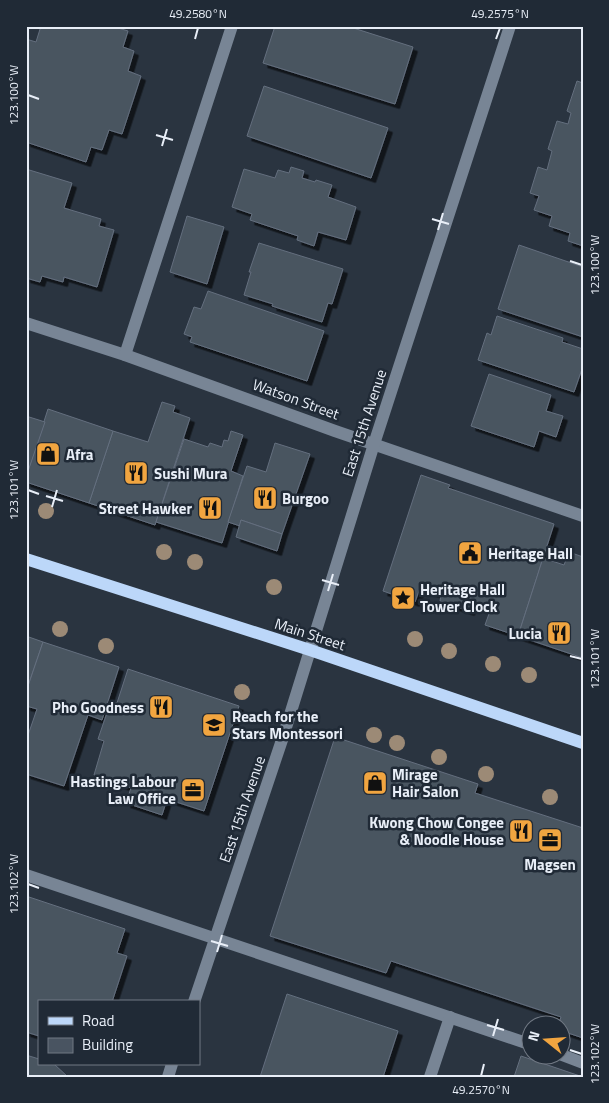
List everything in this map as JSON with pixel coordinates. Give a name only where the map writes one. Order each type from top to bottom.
[{"type":"main road","name":"Main Street","points":[[26,558],[310,650],[583,743]]},
{"type":"street","points":[[125,355],[232,26]]},
{"type":"street","name":"East 15th Avenue","points":[[195,1000],[284,734],[374,444],[510,26]]},
{"type":"street","name":"Watson Street","points":[[26,322],[583,516]]},
{"type":"street","points":[[26,875],[522,1042]]},
{"type":"street","points":[[430,1077],[450,1018]]},
{"type":"building","points":[[41,26],[112,26],[128,31],[123,47],[134,51],[128,71],[141,76],[122,134],[109,130],[102,150],[91,147],[86,162],[26,142],[26,39],[36,42]]},
{"type":"building","points":[[275,26],[347,26],[413,47],[395,104],[263,63]]},
{"type":"building","points":[[577,81],[583,83],[583,246],[568,241],[570,233],[549,226],[552,216],[534,210],[539,196],[530,193],[538,167],[547,170],[552,151],[548,149],[557,121],[568,124],[571,113],[567,111]]},
{"type":"building","points":[[264,86],[388,128],[371,178],[247,136]]},
{"type":"building","points":[[291,167],[304,171],[302,178],[332,185],[328,197],[356,207],[346,240],[318,232],[314,246],[297,240],[298,236],[250,220],[252,214],[232,207],[244,169],[275,178],[278,170],[289,173]]},
{"type":"building","points":[[26,169],[72,183],[64,208],[101,219],[99,226],[114,230],[97,287],[64,277],[63,282],[42,276],[40,282],[26,278]]},
{"type":"building","points":[[187,216],[224,227],[207,284],[170,272]]},
{"type":"building","points":[[259,243],[343,269],[332,304],[328,303],[322,322],[244,295],[251,272],[249,272]]},
{"type":"building","points":[[519,245],[583,267],[583,337],[498,309]]},
{"type":"building","points":[[208,291],[324,331],[307,381],[190,342],[192,337],[184,334],[194,307],[201,309]]},
{"type":"building","points":[[497,316],[563,338],[562,342],[583,349],[583,366],[574,392],[478,360],[487,333],[491,335]]},
{"type":"building","points":[[489,374],[551,395],[546,411],[563,416],[556,437],[539,431],[534,447],[471,426]]},
{"type":"building","name":"Sushi Mura","points":[[162,402],[175,406],[173,412],[190,418],[155,525],[89,503],[113,431],[148,442]]},
{"type":"building","points":[[48,409],[113,431],[89,503],[26,482]]},
{"type":"building","points":[[26,416],[45,422],[26,477]]},
{"type":"building","points":[[231,431],[243,435],[231,471],[243,476],[222,543],[156,522],[184,439],[208,447],[210,443],[222,447],[224,440],[228,441]]},
{"type":"building","name":"Burgoo","points":[[275,443],[310,454],[282,534],[241,520],[240,526],[228,522],[247,466],[266,472]]},
{"type":"building","name":"Heritage Hall","points":[[421,475],[450,485],[448,488],[554,524],[518,636],[485,625],[490,611],[471,605],[470,611],[440,601],[441,595],[420,588],[415,602],[383,591]]},
{"type":"building","points":[[241,520],[282,534],[277,551],[236,537]]},
{"type":"building","points":[[569,552],[583,557],[583,658],[518,636],[543,558],[564,565]]},
{"type":"building","points":[[26,636],[43,642],[26,692]]},
{"type":"building","points":[[43,642],[119,667],[102,720],[88,715],[64,786],[26,774],[26,741],[37,709],[26,706],[26,692]]},
{"type":"building","points":[[128,669],[239,706],[204,811],[167,799],[162,815],[126,803],[131,788],[94,775],[104,741],[98,739],[111,701],[117,703]]},
{"type":"building","points":[[335,737],[478,784],[475,793],[583,828],[583,1038],[572,1034],[572,1016],[558,1016],[391,961],[386,973],[270,936]]},
{"type":"building","points":[[29,897],[125,929],[117,953],[127,956],[113,1000],[38,1000],[38,1036],[26,1032],[26,905]]},
{"type":"building","points":[[287,994],[398,1031],[383,1077],[260,1077]]},
{"type":"building","points":[[26,1055],[38,1059],[38,1066],[56,1066],[68,1077],[26,1077]]},
{"type":"building","points":[[521,1056],[522,1066],[551,1066],[583,1077],[514,1077]]},
{"type":"place","name":"Afra","points":[[48,454]]},
{"type":"place","name":"Sushi Mura","points":[[136,473]]},
{"type":"place","name":"Burgoo","points":[[265,498]]},
{"type":"place","name":"Street Hawker","points":[[210,508]]},
{"type":"place","name":"Heritage Hall","points":[[470,553]]},
{"type":"place","name":"Heritage Hall Tower Clock","points":[[403,598]]},
{"type":"place","name":"Lucia","points":[[559,633]]},
{"type":"place","name":"Pho Goodness","points":[[161,707]]},
{"type":"place","name":"Reach for the Stars Montessori","points":[[214,725]]},
{"type":"place","name":"Mirage Hair Salon","points":[[375,783]]},
{"type":"place","name":"Hastings Labour Law Office","points":[[193,790]]},
{"type":"place","name":"Kwong Chow Congee & Noodle House","points":[[521,831]]},
{"type":"place","name":"Magsen","points":[[550,840]]}]
